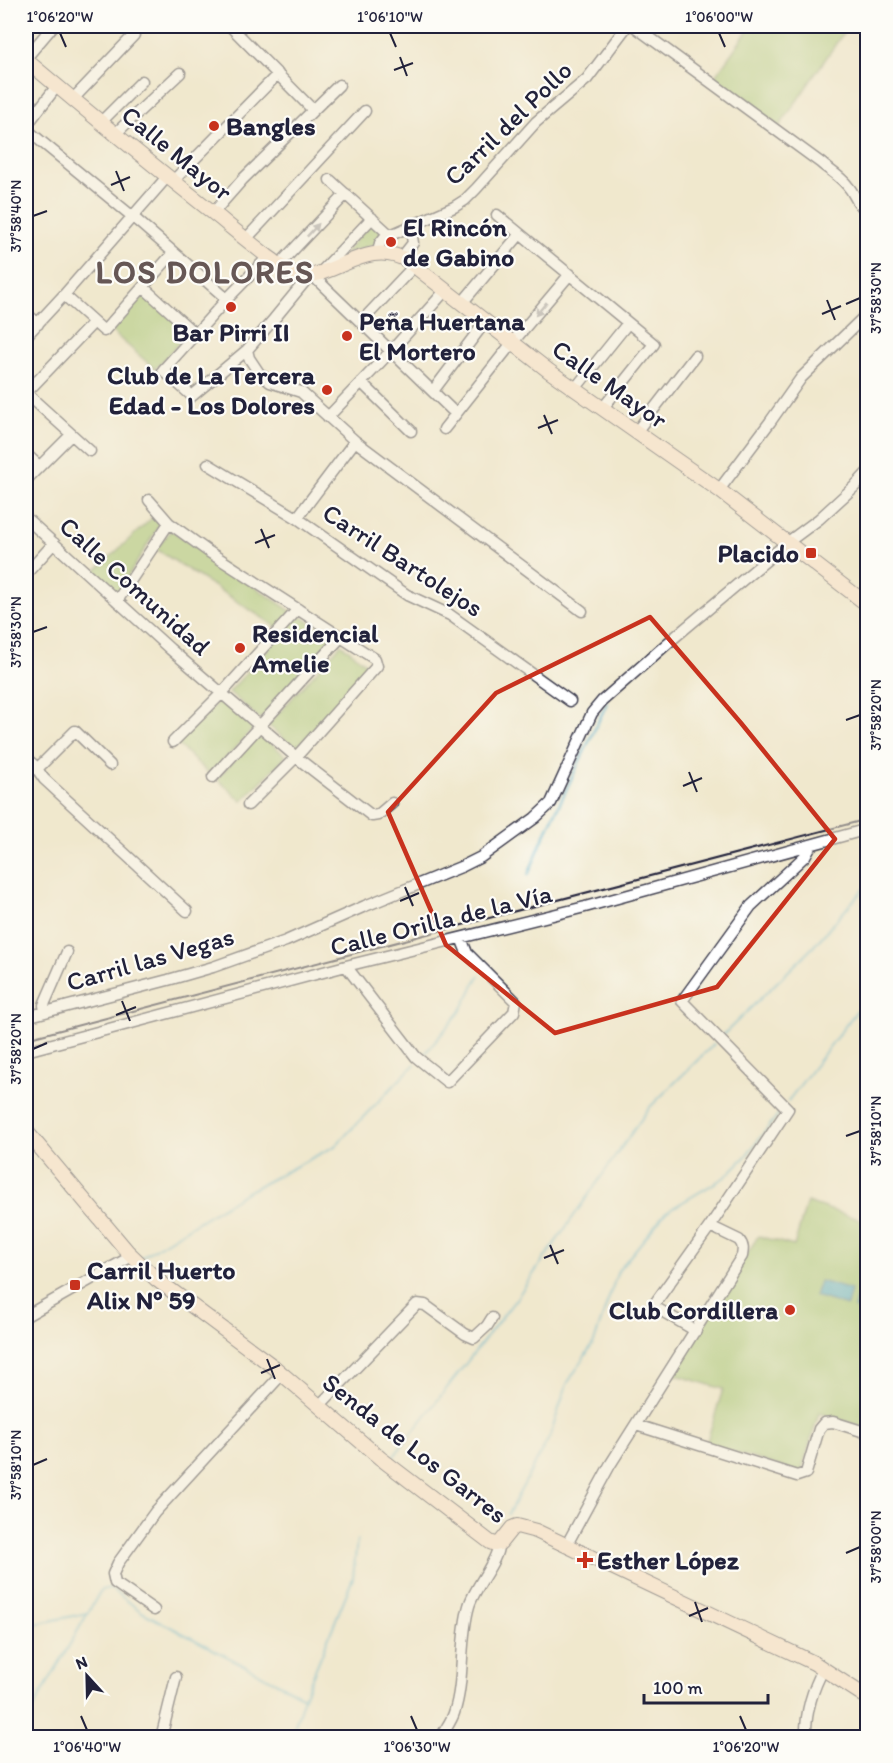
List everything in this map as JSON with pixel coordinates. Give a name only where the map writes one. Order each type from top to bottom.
[{"type":"street","points":[[26,59],[53,26]]},
{"type":"street","points":[[230,26],[313,110]]},
{"type":"street","name":"Carril del Pollo","points":[[378,253],[380,243],[390,235],[454,207],[476,189],[536,122],[587,79],[627,26]]},
{"type":"street","points":[[634,26],[821,163],[846,183],[854,194],[857,204],[867,212]]},
{"type":"street","points":[[73,99],[134,35]]},
{"type":"street","name":"Calle Mayor","points":[[26,59],[170,179],[274,261],[295,274],[317,272],[378,253],[393,254],[415,265],[484,322],[574,390],[719,490],[867,605]]},
{"type":"street","points":[[115,134],[180,73]]},
{"type":"street","points":[[26,336],[133,217],[278,74]]},
{"type":"street","points":[[101,122],[142,81]]},
{"type":"street","points":[[213,213],[243,179],[339,85]]},
{"type":"street","points":[[57,86],[26,128],[227,299]]},
{"type":"street","points":[[246,239],[365,111]]},
{"type":"street","points":[[330,180],[390,235]]},
{"type":"street","points":[[346,194],[274,261],[227,299],[163,370],[192,396],[247,350],[317,272],[372,218]]},
{"type":"street","points":[[497,215],[654,344],[602,409]]},
{"type":"street","points":[[402,257],[413,243],[410,225]]},
{"type":"street","points":[[462,303],[520,234]]},
{"type":"street","points":[[64,295],[104,331],[173,253]]},
{"type":"street","points":[[361,322],[415,265]]},
{"type":"street","points":[[317,272],[361,322],[456,414]]},
{"type":"street","points":[[444,429],[570,274]]},
{"type":"street","points":[[143,287],[195,334]]},
{"type":"street","points":[[328,417],[446,290]]},
{"type":"street","points":[[26,313],[38,324]]},
{"type":"street","points":[[719,490],[801,378],[867,313]]},
{"type":"street","points":[[90,451],[27,397],[94,322]]},
{"type":"street","points":[[433,392],[484,322]]},
{"type":"street","points":[[574,390],[628,323]]},
{"type":"street","points":[[247,350],[249,358],[259,373],[270,382],[301,392],[355,441],[582,611]]},
{"type":"street","points":[[636,432],[695,356]]},
{"type":"street","points":[[361,382],[411,431]]},
{"type":"street","points":[[26,480],[71,435]]},
{"type":"street","points":[[297,518],[355,441]]},
{"type":"street","points":[[26,454],[39,466]]},
{"type":"street","name":"Carril Bartolejos","points":[[208,464],[297,518],[407,595],[450,615],[570,701]]},
{"type":"street","name":"Carril las Vegas","points":[[26,1017],[213,967],[286,941],[481,857],[535,818],[551,803],[592,713],[602,701],[669,642],[819,519],[867,472]]},
{"type":"street","points":[[149,500],[169,523],[209,552],[375,659],[377,666],[296,757],[248,805]]},
{"type":"street","name":"Calle Comunidad","points":[[26,518],[117,601],[296,757],[372,816],[378,815],[392,803]]},
{"type":"street","points":[[117,601],[169,523]]},
{"type":"street","points":[[26,574],[54,543]]},
{"type":"street","points":[[173,742],[222,693],[298,609]]},
{"type":"street","points":[[213,777],[341,637]]},
{"type":"street","points":[[37,769],[75,731],[110,765]]},
{"type":"street","points":[[26,758],[44,779],[187,911]]},
{"type":"street","name":"Calle Orilla de la Vía","points":[[26,1051],[346,966],[597,904],[867,829]]},
{"type":"street","points":[[696,1331],[652,1306],[710,1226],[788,1109],[682,1001],[751,906],[805,856],[811,845]]},
{"type":"street","points":[[346,966],[416,1057],[447,1082],[514,1011],[516,1002],[467,953],[461,938]]},
{"type":"street","points":[[45,1012],[44,1005],[67,952]]},
{"type":"street","name":"Senda de Los Garres","points":[[26,1131],[132,1256],[176,1295],[282,1374],[405,1478],[486,1540],[494,1544],[501,1543],[513,1527],[520,1526],[536,1531],[824,1668],[867,1698]]},
{"type":"street","points":[[566,1546],[610,1465],[742,1256],[743,1249],[739,1240],[710,1226]]},
{"type":"street","points":[[26,1316],[132,1256]]},
{"type":"street","points":[[319,1406],[417,1304],[424,1305],[474,1338],[492,1318]]},
{"type":"street","points":[[154,1610],[115,1582],[113,1574],[118,1563],[155,1512],[282,1374]]},
{"type":"street","points":[[636,1425],[797,1476],[806,1473],[819,1429],[824,1423],[833,1422],[867,1433]]},
{"type":"street","points":[[441,1737],[451,1721],[458,1699],[462,1644],[469,1606],[479,1582],[497,1555],[498,1544]]},
{"type":"street","points":[[806,1737],[805,1723],[810,1697],[824,1668]]},
{"type":"street","points":[[161,1737],[176,1677]]},
{"type":"highlighted area","points":[[650,617],[741,723],[835,839],[717,987],[555,1033],[446,945],[388,812],[496,693]]},
{"type":"green space","points":[[751,26],[834,26],[844,32],[779,127],[713,79]]},
{"type":"green space","points":[[370,223],[383,232],[376,244],[344,254]]},
{"type":"green space","points":[[146,293],[188,333],[155,369],[110,330]]},
{"type":"green space","points":[[153,517],[160,524],[117,595],[94,572]]},
{"type":"green space","points":[[171,530],[292,612],[278,628],[156,549]]},
{"type":"green space","points":[[299,615],[333,638],[260,719],[229,692]]},
{"type":"green space","points":[[341,644],[369,666],[296,749],[268,725]]},
{"type":"green space","points":[[222,698],[254,728],[210,775],[176,743]]},
{"type":"green space","points":[[259,733],[286,756],[242,801],[217,779]]},
{"type":"green space","name":"Club Cordillera","points":[[807,1202],[867,1222],[867,1428],[819,1413],[801,1473],[706,1444],[723,1389],[673,1374],[758,1236],[794,1246]]},
{"type":"water","points":[[820,1281],[851,1290],[847,1306],[815,1296]]},
{"type":"water","points":[[858,1293],[867,1296],[867,1312],[854,1308]]},
{"type":"waterway","points":[[528,875],[607,703]]},
{"type":"waterway","points":[[723,1035],[812,948],[868,884]]},
{"type":"waterway","points":[[423,1056],[460,1012],[479,976]]},
{"type":"waterway","points":[[788,1101],[868,996]]},
{"type":"waterway","points":[[391,1460],[516,1299],[649,1108],[714,1044]]},
{"type":"waterway","points":[[140,1258],[243,1194],[335,1146],[415,1064]]},
{"type":"waterway","points":[[508,1514],[550,1436],[567,1384],[594,1342],[618,1271],[666,1212],[725,1177],[746,1156],[780,1112]]},
{"type":"waterway","points":[[291,1738],[304,1697],[353,1578],[357,1540]]},
{"type":"waterway","points":[[26,1717],[101,1590],[110,1588],[142,1612],[304,1697]]},
{"type":"waterway","points":[[26,1626],[87,1613]]},
{"type":"railway","points":[[26,1039],[868,819]]},
{"type":"place","name":"Bangles","points":[[214,126]]},
{"type":"place","name":"El Rincón de Gabino","points":[[391,242]]},
{"type":"place","name":"Bar Pirri II","points":[[231,307]]},
{"type":"place","name":"Peña Huertana El Mortero","points":[[347,336]]},
{"type":"place","name":"Club de La Tercera Edad - Los Dolores","points":[[327,390]]},
{"type":"place","name":"Placido","points":[[811,553]]},
{"type":"place","name":"Residencial Amelie","points":[[240,648]]},
{"type":"place","name":"Carril Huerto Alix Nº 59","points":[[75,1285]]},
{"type":"place","name":"Club Cordillera","points":[[790,1310]]},
{"type":"place","name":"Esther López","points":[[585,1560]]},
{"type":"district","name":"LOS DOLORES","points":[[205,272]]}]
